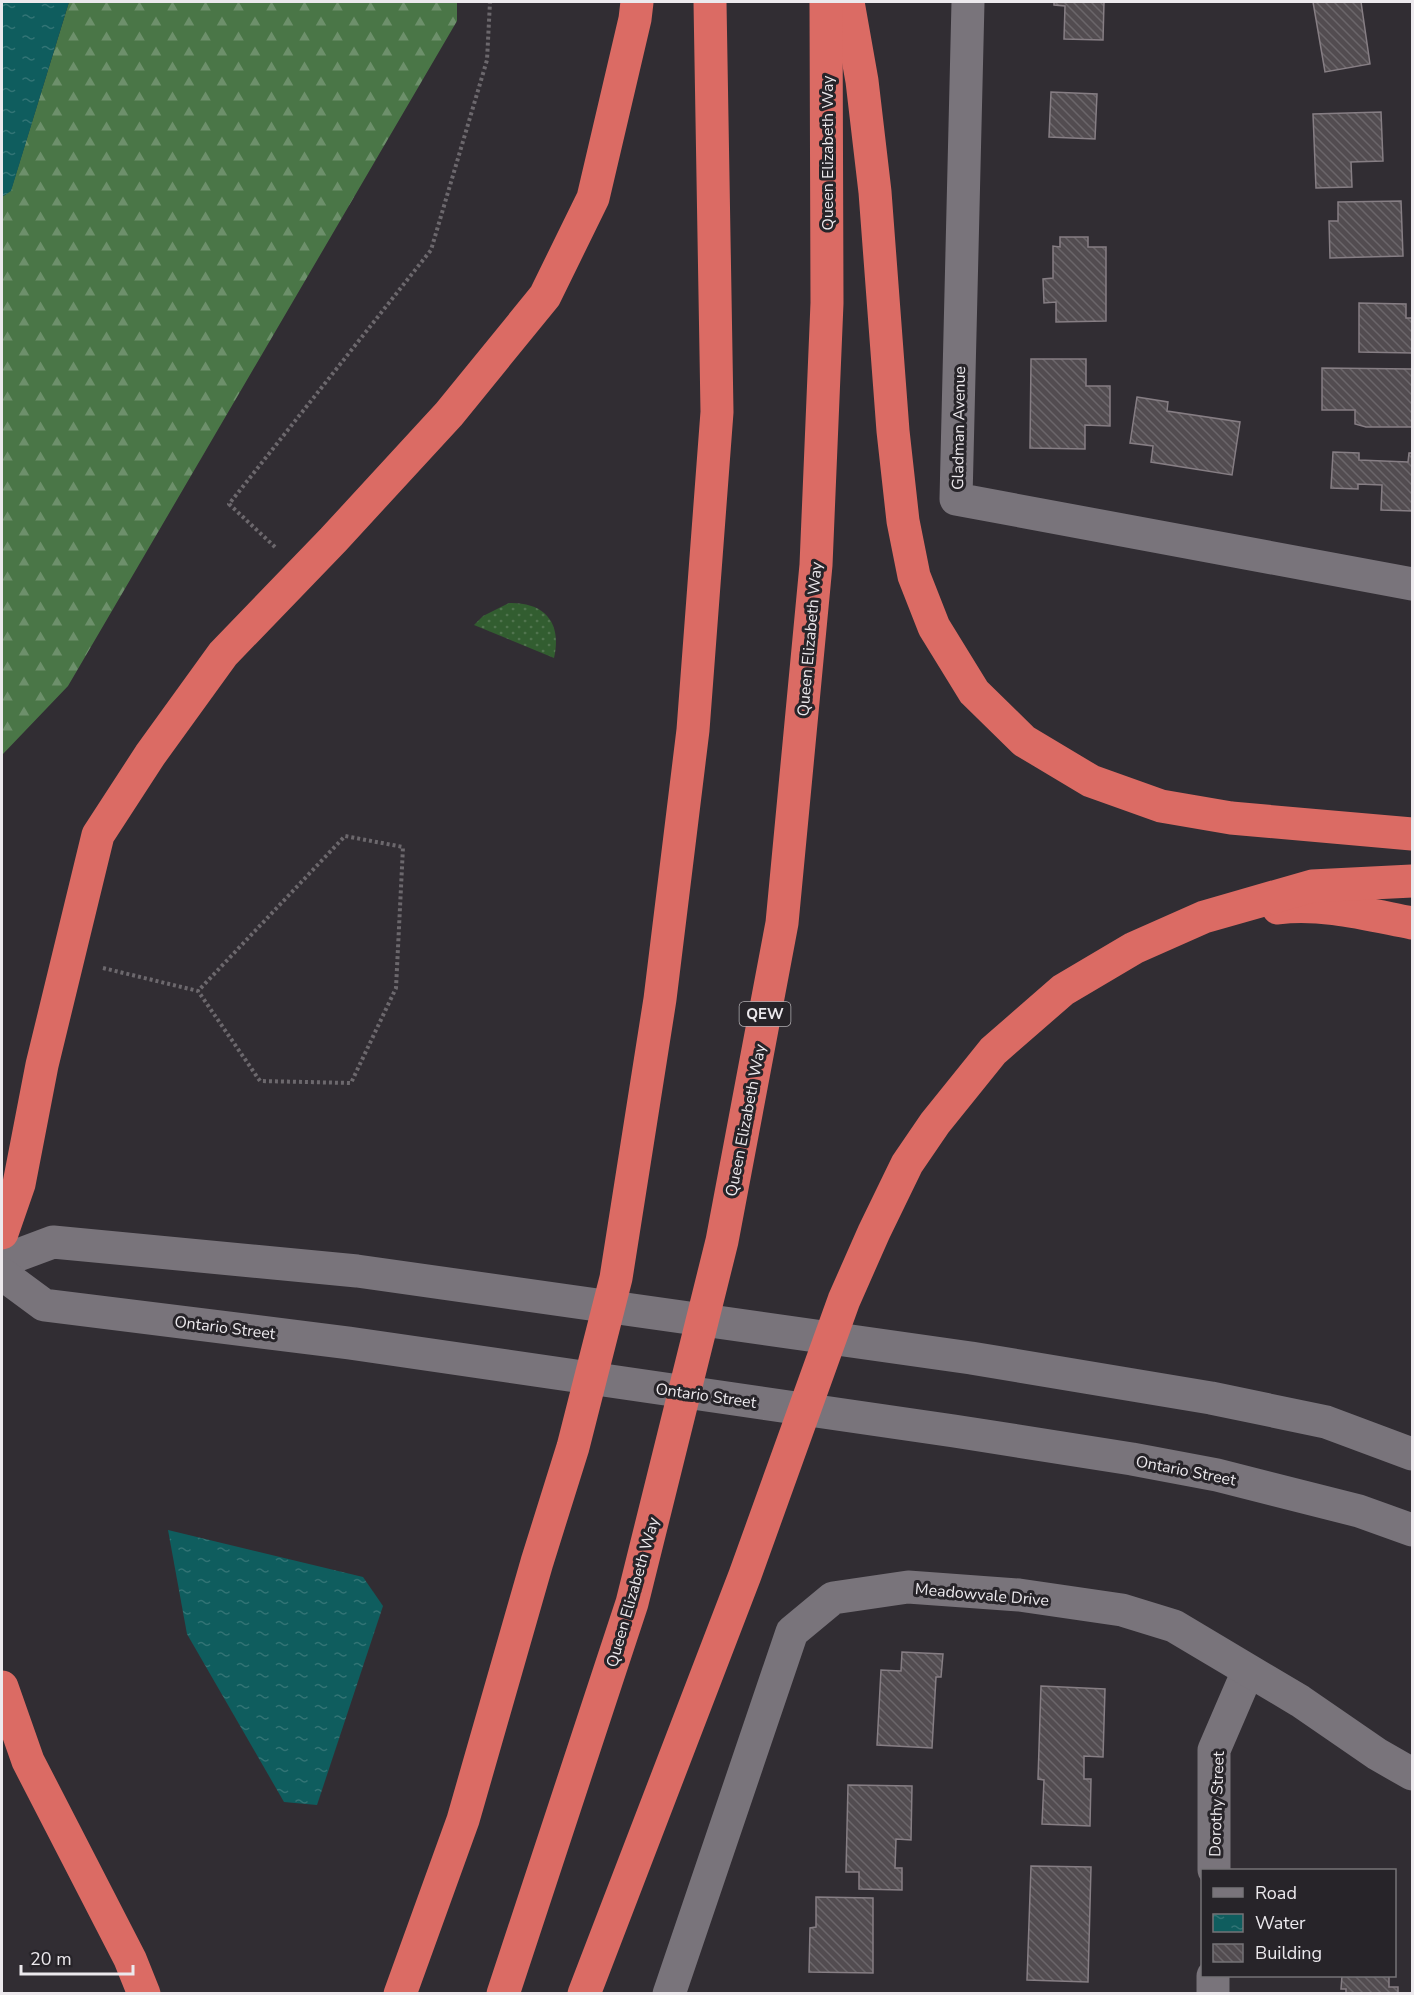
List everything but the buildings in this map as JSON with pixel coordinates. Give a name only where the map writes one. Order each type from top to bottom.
[{"type":"highway","points":[[2,1233],[19,1184],[42,1065],[98,836],[150,755],[223,654],[449,414],[545,296],[593,198],[637,2]]},
{"type":"highway","points":[[400,1994],[463,1820],[573,1448],[616,1278],[660,999],[693,730],[717,412],[710,2]]},
{"type":"highway","name":"Queen Elizabeth Way","points":[[503,1994],[632,1603],[722,1241],[782,923],[816,565],[827,303],[826,2]]},
{"type":"highway","points":[[848,2],[862,81],[875,192],[893,431],[903,521],[915,576],[934,627],[974,692],[1033,747],[1091,781],[1161,806],[1231,818],[1413,834]]},
{"type":"highway","points":[[584,1994],[745,1575],[844,1300],[874,1232],[908,1164],[935,1123],[993,1051],[1063,990],[1134,948],[1204,917],[1312,886],[1413,881]]},
{"type":"highway","points":[[1204,917],[1290,906],[1348,910],[1413,923]]},
{"type":"highway","points":[[2,1687],[28,1761],[130,1959],[144,1994]]},
{"type":"main road","name":"Gladman Avenue","points":[[968,2],[956,499],[1413,584]]},
{"type":"main road","points":[[2,1261],[53,1242],[357,1271],[971,1358],[1210,1398],[1326,1422],[1413,1454]]},
{"type":"main road","name":"Ontario Street","points":[[2,1274],[44,1305],[349,1343],[1132,1459],[1216,1475],[1359,1511],[1413,1530]]},
{"type":"main road","name":"Meadowvale Drive","points":[[669,1994],[792,1632],[832,1598],[908,1587],[1019,1595],[1122,1610],[1174,1626],[1300,1701],[1377,1754],[1413,1774]]},
{"type":"main road","name":"Dorothy Street","points":[[1214,1869],[1214,1750],[1248,1671]]},
{"type":"main road","points":[[1213,1977],[1213,1994]]},
{"type":"path","points":[[302,572],[229,504],[431,250],[487,60],[490,2]]},
{"type":"path","points":[[67,959],[198,991],[260,1081],[351,1083],[396,988],[403,848],[345,836],[198,991]]},
{"type":"green space","points":[[69,2],[457,2],[457,21],[68,686],[2,755],[2,197],[11,190]]},
{"type":"green space","points":[[509,603],[532,606],[548,617],[555,634],[554,658],[474,625],[483,616]]},
{"type":"water","points":[[2,2],[69,2],[11,191],[2,197]]},
{"type":"water","points":[[168,1530],[363,1577],[383,1606],[317,1805],[284,1802],[187,1634]]}]
